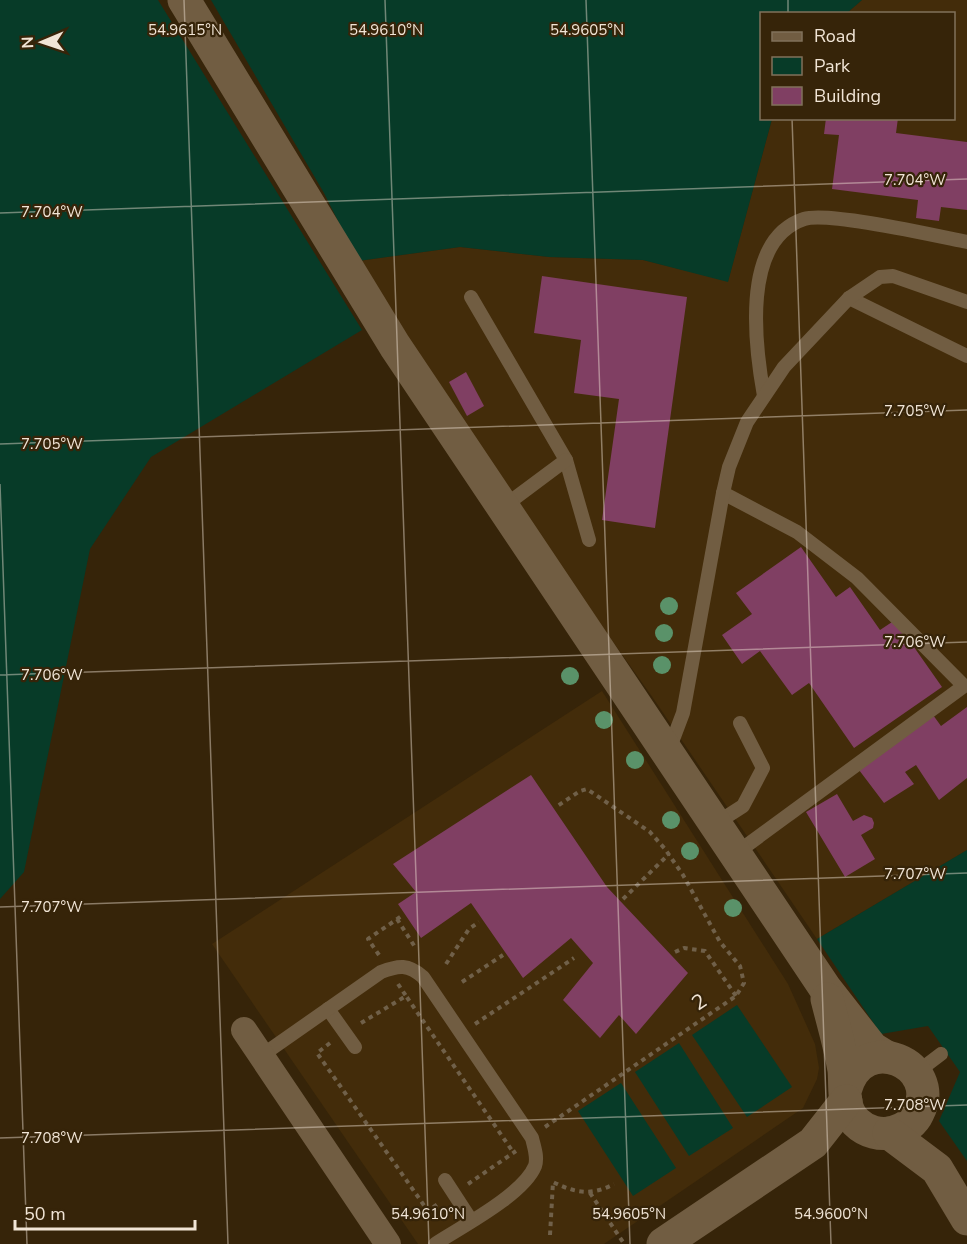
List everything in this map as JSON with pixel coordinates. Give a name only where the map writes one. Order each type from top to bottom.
[{"type":"street","points":[[184,0],[395,346],[825,988],[872,1048],[885,1056],[903,1061],[928,1063],[920,1109],[937,1169],[967,1219]]},
{"type":"street","points":[[825,988],[846,1095],[856,1122],[882,1133],[937,1169]]},
{"type":"street","points":[[243,1030],[388,1244]]},
{"type":"street","points":[[663,1244],[813,1143],[846,1095],[849,1079],[859,1065],[885,1056]]},
{"type":"street","points":[[813,1143],[905,1128],[920,1109]]},
{"type":"lane","points":[[764,396],[756,352],[757,298],[765,254],[781,234],[804,219],[829,217],[967,242]]},
{"type":"lane","points":[[668,752],[683,713],[729,467],[747,422],[764,396],[784,367],[849,298],[880,277],[892,276],[967,302]]},
{"type":"lane","points":[[471,297],[566,460],[589,540]]},
{"type":"lane","points":[[849,298],[967,356]]},
{"type":"lane","points":[[503,507],[566,460]]},
{"type":"lane","points":[[723,493],[797,532],[857,578],[964,686],[735,854]]},
{"type":"lane","points":[[715,824],[743,806],[763,768],[740,723]]},
{"type":"lane","points":[[261,1056],[381,972],[397,966],[407,966],[423,977],[532,1138],[536,1155],[535,1166],[519,1188],[435,1244]]},
{"type":"lane","points":[[328,1009],[355,1047]]},
{"type":"lane","points":[[445,1180],[471,1220]]},
{"type":"path","name":"2","points":[[345,1033],[317,1053],[428,1211],[513,1152],[565,1112],[736,996],[744,982],[740,966],[720,942],[669,854],[650,832],[587,789],[580,790],[556,807]]},
{"type":"path","points":[[623,899],[669,854]]},
{"type":"path","points":[[397,919],[415,947]]},
{"type":"path","points":[[446,964],[469,929],[479,922]]},
{"type":"path","points":[[675,952],[684,948],[705,951],[736,996]]},
{"type":"path","points":[[462,982],[503,955]]},
{"type":"path","points":[[462,1033],[574,958]]},
{"type":"path","points":[[345,1033],[406,996],[513,1152]]},
{"type":"path","points":[[550,1235],[553,1182],[568,1189],[590,1192],[599,1192],[614,1184]]},
{"type":"path","points":[[590,1192],[623,1242]]},
{"type":"shaded area","points":[[862,0],[967,0],[967,850],[817,939],[653,698],[527,521],[358,261],[460,247],[549,257],[643,260],[728,281],[772,120],[955,120],[955,12],[848,12]]},
{"type":"shaded area","points":[[602,691],[788,984],[815,1044],[819,1068],[817,1079],[803,1108],[604,1244],[418,1244],[212,944]]},
{"type":"green space","points":[[0,0],[158,0],[362,330],[151,457],[90,549],[24,872],[0,899]]},
{"type":"green space","points":[[211,0],[862,0],[848,12],[760,12],[760,120],[772,120],[728,282],[643,260],[549,257],[460,247],[358,261],[324,193]]},
{"type":"green space","points":[[967,850],[967,1161],[939,1121],[960,1072],[928,1026],[881,1034],[817,939]]},
{"type":"green space","points":[[737,1005],[792,1087],[747,1117],[692,1035]]},
{"type":"green space","points":[[679,1043],[733,1128],[689,1156],[635,1072]]},
{"type":"green space","points":[[621,1083],[676,1168],[633,1196],[578,1111]]},
{"type":"building","points":[[826,120],[898,120],[896,133],[967,142],[967,210],[941,207],[939,221],[916,218],[918,200],[832,189],[839,135],[824,134]]},
{"type":"building","points":[[542,276],[687,297],[655,528],[602,520],[619,399],[574,393],[581,340],[534,333]]},
{"type":"building","points":[[466,372],[484,406],[467,416],[449,382]]},
{"type":"building","points":[[801,547],[836,597],[850,587],[880,630],[895,620],[942,687],[854,748],[809,683],[792,695],[760,651],[742,664],[722,635],[752,614],[736,593]]},
{"type":"building","points":[[967,707],[967,778],[939,800],[916,765],[905,772],[914,784],[884,803],[856,766],[933,715],[941,726]]},
{"type":"building","points":[[531,775],[607,887],[688,973],[636,1034],[619,1015],[600,1038],[563,1000],[593,963],[571,938],[523,978],[471,903],[421,938],[398,904],[416,892],[393,864]]},
{"type":"building","points":[[837,794],[853,821],[864,815],[872,818],[874,823],[873,828],[861,835],[875,859],[845,877],[806,812]]}]
